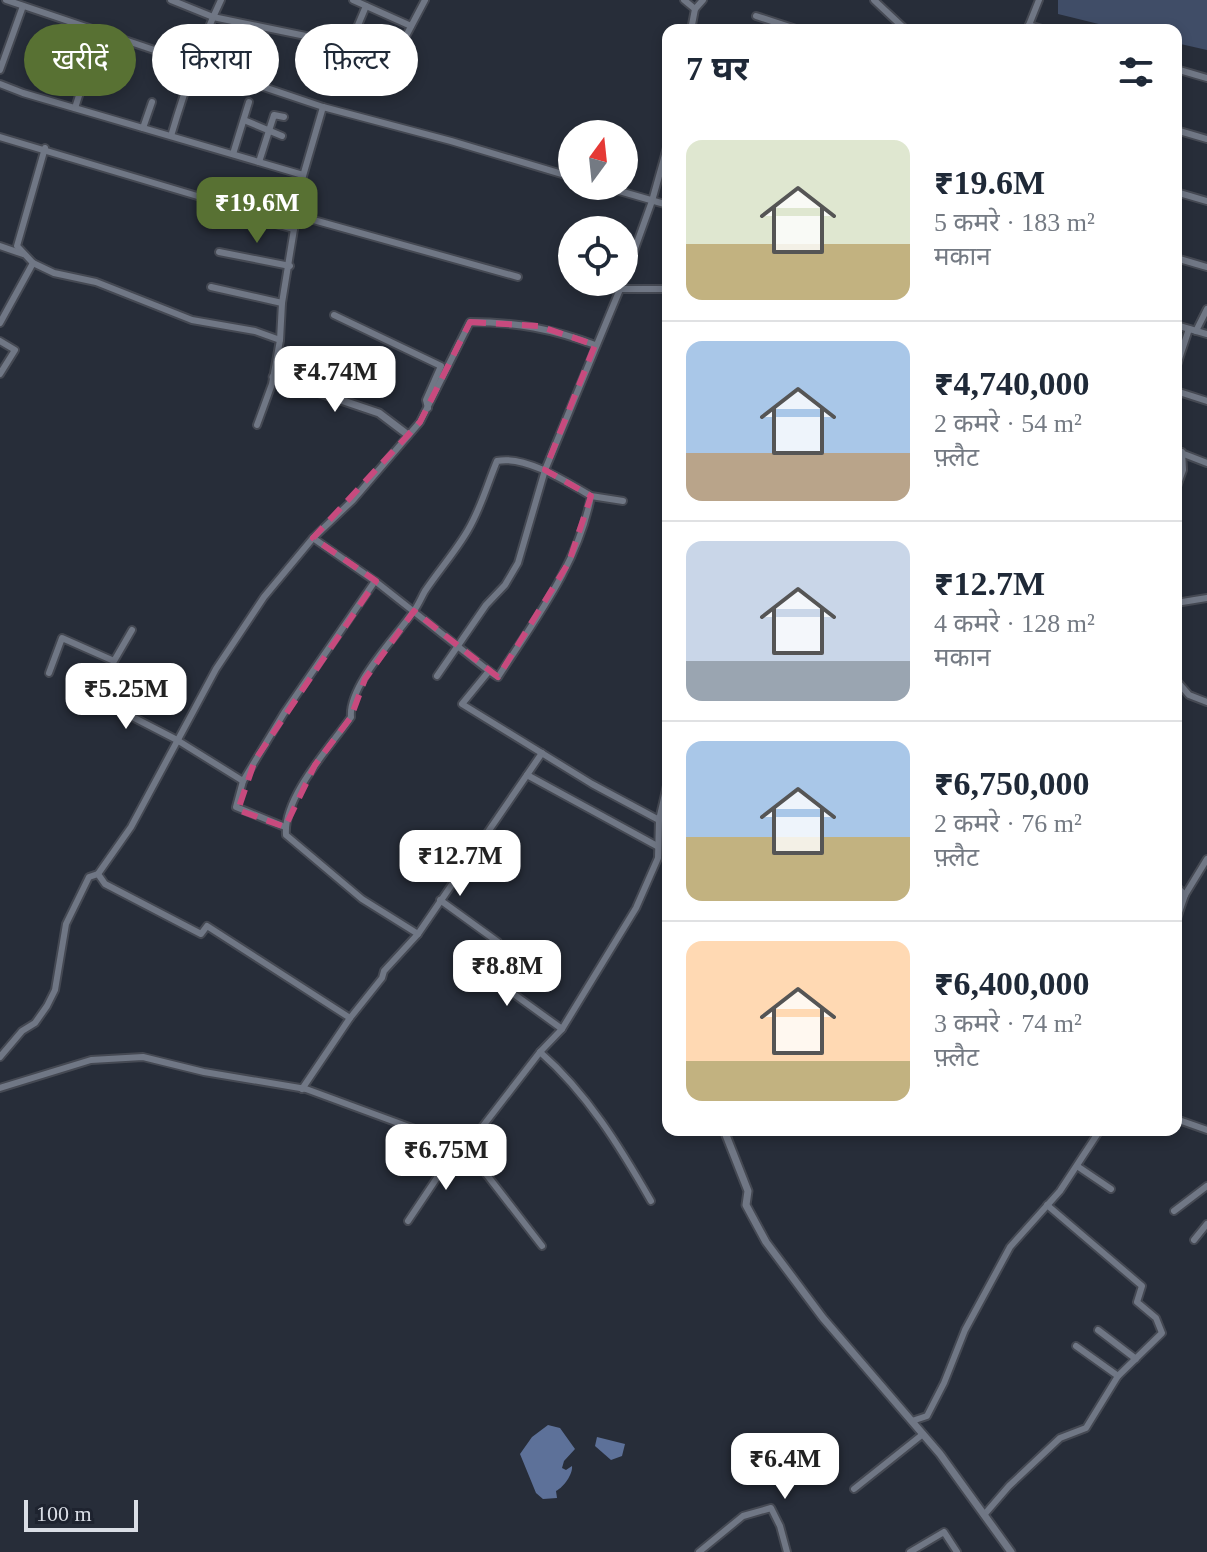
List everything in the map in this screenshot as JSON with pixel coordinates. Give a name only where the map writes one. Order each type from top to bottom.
[{"type":"street","points":[[6,0],[152,51]]},
{"type":"street","points":[[171,0],[213,17],[295,34]]},
{"type":"street","points":[[210,24],[221,0]]},
{"type":"street","points":[[353,0],[406,24]]},
{"type":"street","points":[[684,0],[695,9]]},
{"type":"street","points":[[692,24],[695,9],[703,0]]},
{"type":"street","points":[[874,0],[894,24]]},
{"type":"street","points":[[1030,24],[1039,0]]},
{"type":"street","points":[[412,24],[422,1]]},
{"type":"street","points":[[0,70],[23,6]]},
{"type":"street","points":[[358,24],[366,6]]},
{"type":"street","points":[[756,16],[779,24]]},
{"type":"street","points":[[1182,71],[1207,78]]},
{"type":"street","points":[[0,84],[303,175]]},
{"type":"street","points":[[279,93],[558,173]]},
{"type":"street","points":[[75,108],[79,96]]},
{"type":"street","points":[[171,136],[183,96]]},
{"type":"street","points":[[143,128],[152,102]]},
{"type":"street","points":[[233,154],[249,102]]},
{"type":"street","points":[[257,425],[273,377],[280,340],[282,303],[294,229],[292,214],[323,107]]},
{"type":"street","points":[[259,162],[274,115],[284,117]]},
{"type":"street","points":[[244,120],[282,136]]},
{"type":"street","points":[[1182,132],[1207,139]]},
{"type":"street","points":[[0,137],[45,148],[204,198],[224,210],[294,229]]},
{"type":"street","points":[[237,142],[247,144]]},
{"type":"street","points":[[45,148],[17,246],[33,263],[54,273],[96,282],[192,320],[255,331],[280,340]]},
{"type":"street","points":[[638,239],[662,165]]},
{"type":"street","points":[[1182,194],[1207,201]]},
{"type":"street","points":[[638,197],[662,204]]},
{"type":"street","points":[[292,214],[518,277]]},
{"type":"street","points":[[0,246],[25,255]]},
{"type":"street","points":[[219,252],[290,266]]},
{"type":"street","points":[[1182,260],[1207,267]]},
{"type":"street","points":[[0,323],[33,263]]},
{"type":"street","points":[[638,285],[662,288]]},
{"type":"street","points":[[211,287],[282,303]]},
{"type":"street","points":[[437,676],[518,563],[545,470],[616,296]]},
{"type":"street","points":[[1182,355],[1207,309]]},
{"type":"street","points":[[334,315],[441,366],[426,400],[428,408]]},
{"type":"street","points":[[1,1053],[22,1031],[35,1023],[47,1006],[55,990],[66,924],[89,877],[98,874],[131,827],[216,669],[264,597],[313,538],[353,500],[428,408],[470,322],[502,321],[539,326],[595,345]]},
{"type":"street","points":[[1182,327],[1207,334]]},
{"type":"street","points":[[0,341],[15,350],[0,374]]},
{"type":"street","points":[[273,377],[379,413],[408,435]]},
{"type":"street","points":[[1182,393],[1207,401]]},
{"type":"street","points":[[1182,453],[1207,463]]},
{"type":"street","points":[[418,934],[362,899],[286,835],[285,827],[292,806],[315,765],[351,717],[350,708],[385,647],[414,611],[479,511],[497,461],[545,470],[591,496],[623,501]]},
{"type":"street","points":[[313,538],[375,581],[498,677],[539,616],[577,542],[591,496]]},
{"type":"street","points":[[285,827],[238,810],[235,804],[243,781],[284,713],[375,581]]},
{"type":"street","points":[[1182,602],[1207,598]]},
{"type":"street","points":[[49,673],[62,638],[114,661],[132,630]]},
{"type":"street","points":[[489,671],[462,704],[659,820]]},
{"type":"street","points":[[1182,687],[1189,695],[1207,702]]},
{"type":"street","points":[[90,695],[177,740],[243,781]]},
{"type":"street","points":[[302,1089],[384,971],[418,934],[542,753]]},
{"type":"street","points":[[527,775],[657,846]]},
{"type":"street","points":[[408,1221],[462,1146],[562,1029],[636,908],[658,858],[662,807]]},
{"type":"street","points":[[1182,904],[1207,859]]},
{"type":"street","points":[[98,874],[105,884],[175,922],[201,934],[207,926],[350,1018]]},
{"type":"street","points":[[1182,892],[1185,895]]},
{"type":"street","points":[[440,900],[498,942]]},
{"type":"street","points":[[462,974],[475,979],[493,979],[562,1029]]},
{"type":"street","points":[[540,1052],[586,1100],[624,1154],[651,1201]]},
{"type":"street","points":[[0,1088],[91,1060],[143,1057],[204,1072],[302,1089],[462,1146],[542,1246]]},
{"type":"street","points":[[1182,1121],[1207,1130]]},
{"type":"street","points":[[726,1136],[748,1191],[746,1205],[766,1242],[823,1318],[923,1434],[1011,1552]]},
{"type":"street","points":[[912,1421],[927,1416],[965,1330],[1010,1247],[1047,1205],[1096,1136]]},
{"type":"street","points":[[1077,1166],[1111,1189]]},
{"type":"street","points":[[1174,1211],[1207,1186]]},
{"type":"street","points":[[984,1515],[1009,1486],[1060,1438],[1086,1428],[1118,1376],[1162,1333],[1156,1318],[1137,1302],[1142,1286],[1047,1205]]},
{"type":"street","points":[[1194,1240],[1207,1224]]},
{"type":"street","points":[[1098,1330],[1136,1359]]},
{"type":"street","points":[[1076,1346],[1118,1376]]},
{"type":"street","points":[[854,1489],[923,1434]]},
{"type":"street","points":[[699,1552],[743,1516],[771,1508],[787,1552]]},
{"type":"street","points":[[910,1552],[944,1532],[957,1552]]},
{"type":"highlighted area","points":[[470,322],[539,326],[595,345],[545,470],[591,496],[589,508],[569,562],[498,677],[414,611],[365,679],[351,717],[315,765],[285,827],[238,810],[255,760],[376,581],[313,538],[420,422]]},
{"type":"shaded area","points":[[1058,0],[1207,0],[1207,50],[1182,44],[1182,24],[1099,24],[1058,14]]},
{"type":"shaded area","points":[[548,1425],[560,1428],[575,1449],[564,1461],[562,1468],[566,1470],[572,1466],[572,1469],[562,1487],[556,1491],[557,1498],[543,1499],[536,1493],[520,1454],[532,1437]]},
{"type":"shaded area","points":[[597,1437],[625,1444],[622,1456],[611,1460],[595,1446]]}]
